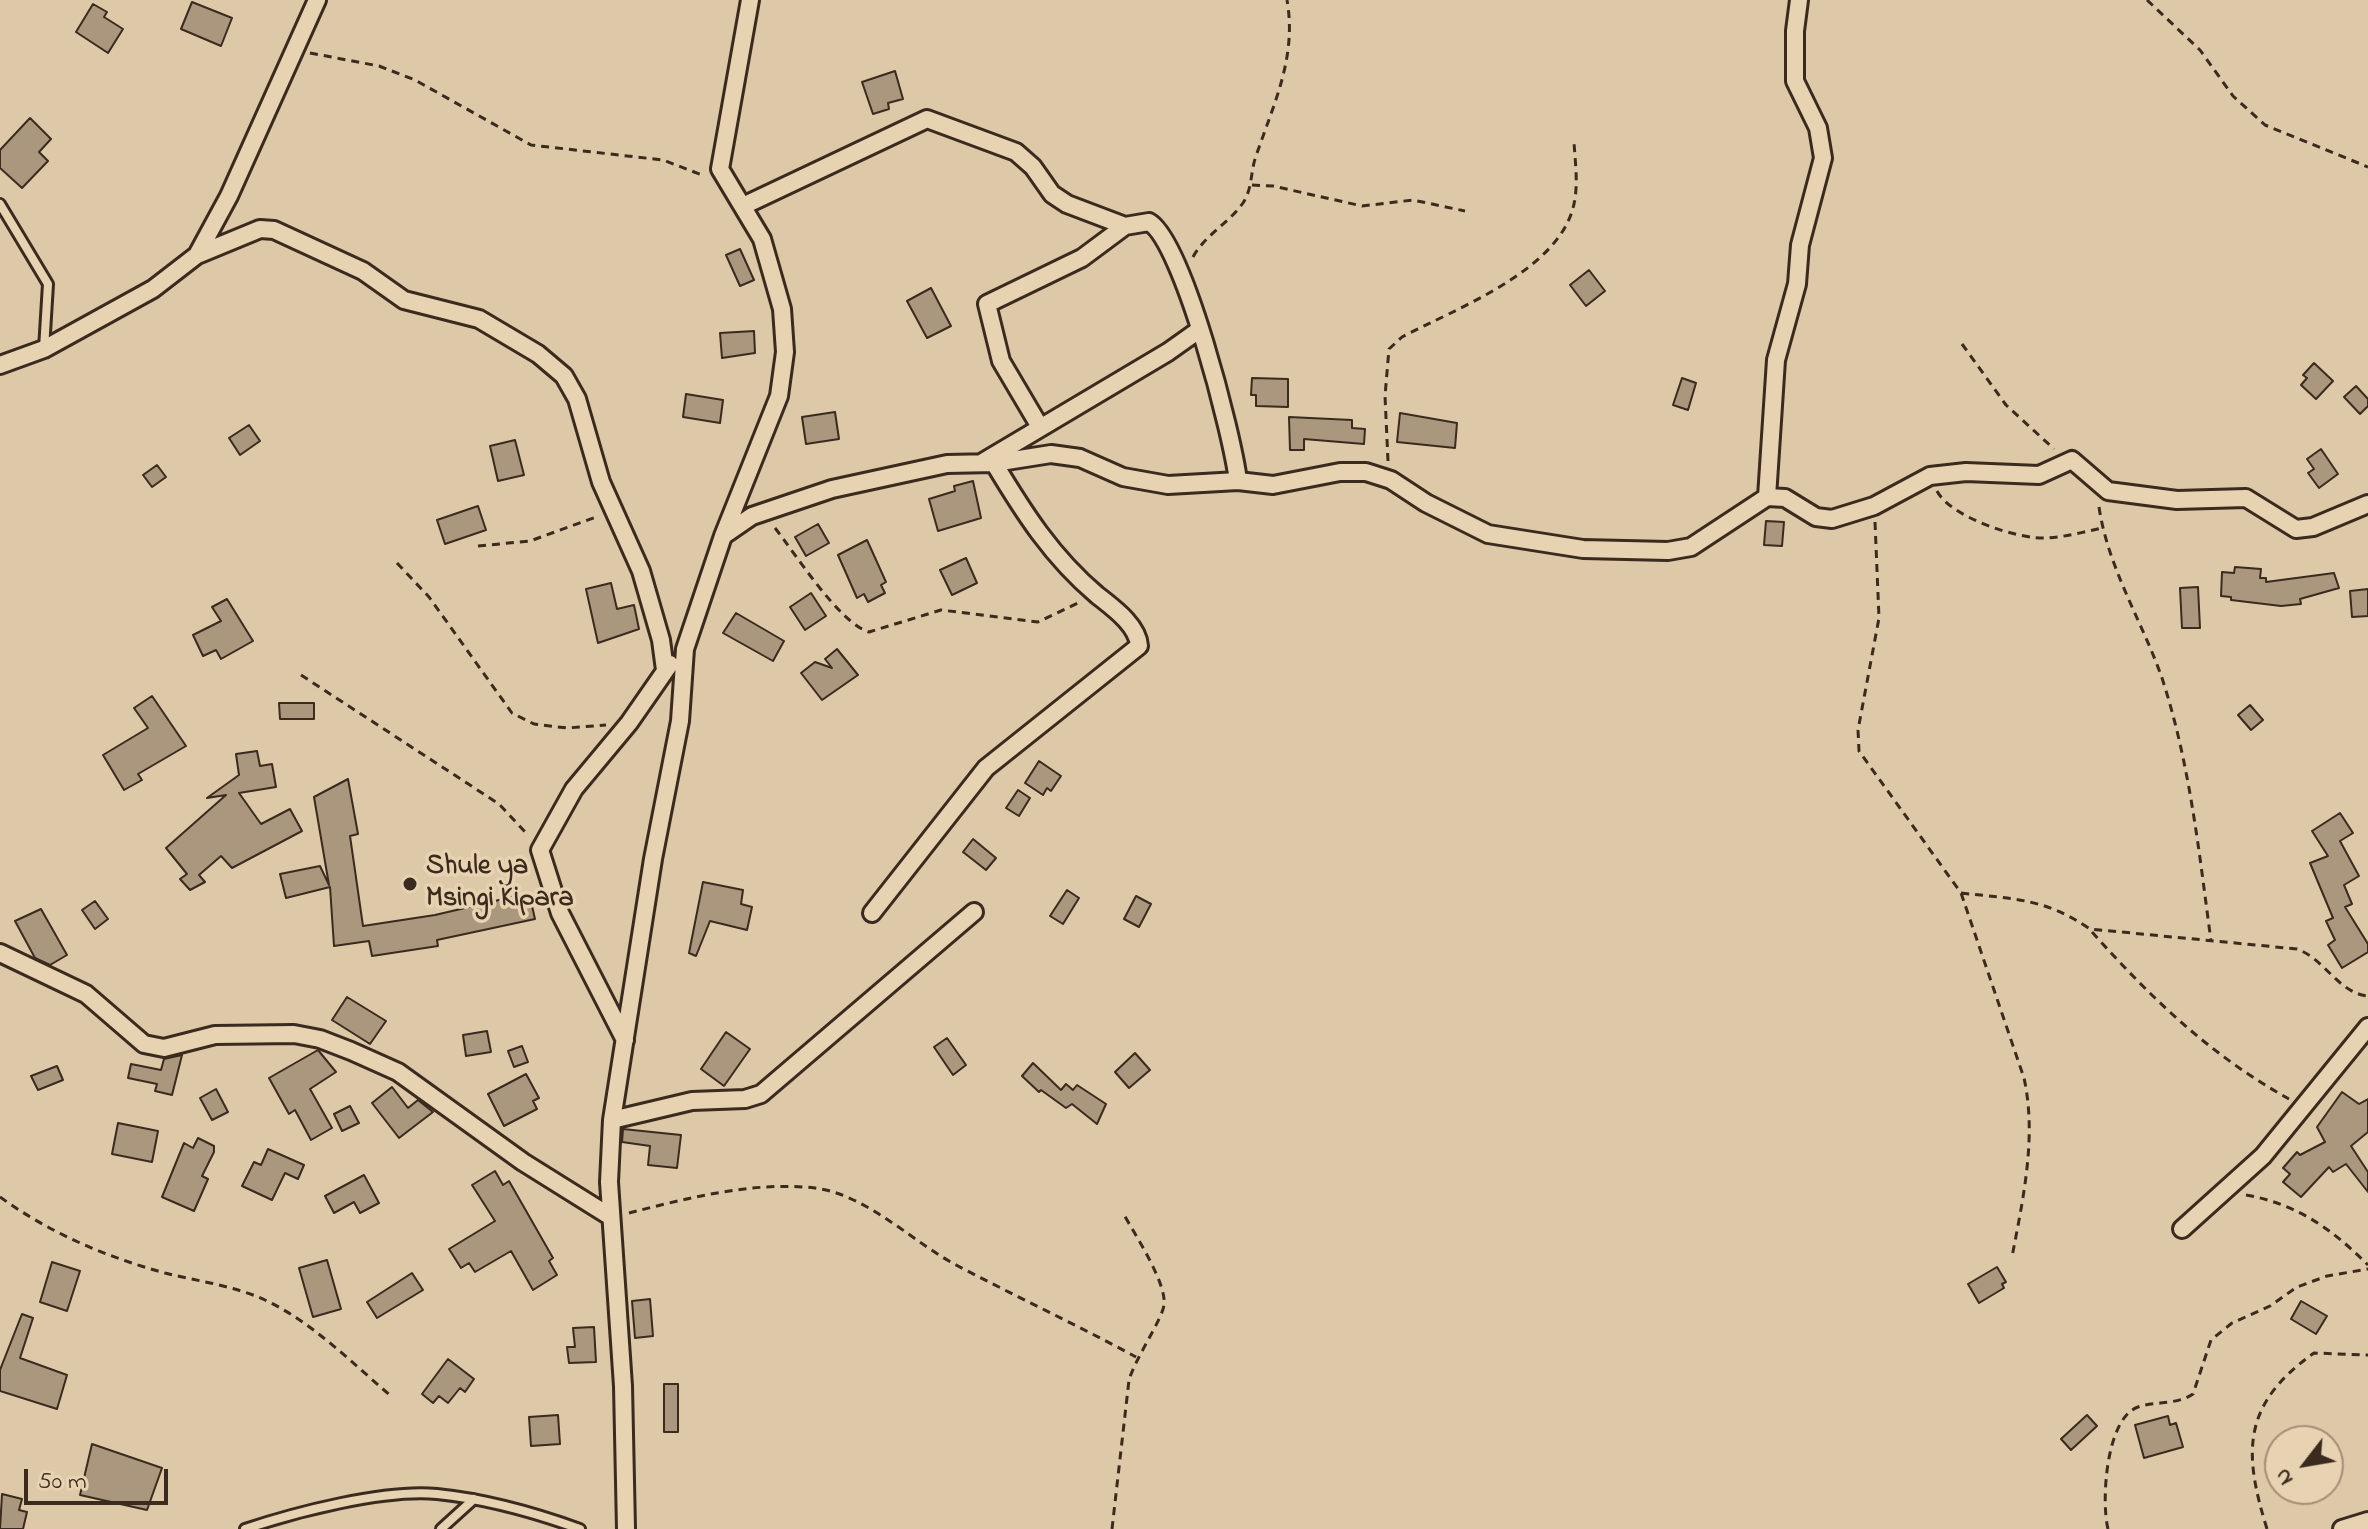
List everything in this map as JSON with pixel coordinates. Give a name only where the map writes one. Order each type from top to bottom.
[{"type":"street","points":[[626,1529],[623,1386],[609,1182],[612,1120],[653,859],[680,721],[685,649],[723,536],[779,396],[785,352],[782,309],[771,263],[762,239],[743,206],[727,187],[720,169],[750,0]]},
{"type":"street","points":[[1767,497],[1776,360],[1797,284],[1800,245],[1823,158],[1818,128],[1795,81],[1795,31],[1799,0]]},
{"type":"street","points":[[197,255],[229,196],[311,2]]},
{"type":"street","points":[[743,206],[927,119],[1016,152],[1033,167],[1052,194],[1067,204],[1125,226]]},
{"type":"street","points":[[1040,427],[1001,361],[987,304],[1082,258],[1125,226],[1143,221],[1154,225],[1183,275],[1223,404],[1238,481]]},
{"type":"street","points":[[0,365],[44,349],[153,289],[197,255],[260,229],[274,230],[363,271],[404,300],[479,319],[538,354],[564,376],[573,390],[613,510],[653,609],[665,670]]},
{"type":"street","points":[[988,463],[1040,427],[1168,352],[1199,330]]},
{"type":"street","points":[[723,536],[762,512],[832,489],[930,467],[1051,454],[1080,458],[1123,477],[1184,485],[1238,481],[1273,485],[1353,471],[1391,480],[1426,503],[1488,534],[1542,544],[1623,551],[1684,549],[1767,497],[1785,498],[1821,519],[1850,515],[1874,506],[1908,485],[1930,476],[1966,472],[2039,475],[2069,461],[2080,465],[2101,488],[2177,500],[2246,498],[2296,529],[2304,530],[2368,504]]},
{"type":"street","points":[[872,913],[936,836],[986,768],[1138,650],[1140,642],[1137,635],[1045,545],[988,463]]},
{"type":"street","points":[[625,1040],[560,913],[540,850],[574,789],[629,723],[665,670],[685,649]]},
{"type":"street","points":[[612,1120],[692,1101],[745,1099],[761,1094],[974,912]]},
{"type":"street","points":[[0,953],[86,994],[144,1044],[164,1048],[215,1035],[294,1034],[320,1039],[351,1051],[398,1072],[523,1162],[611,1217]]},
{"type":"street","points":[[2182,1229],[2227,1192],[2263,1156],[2368,1027]]},
{"type":"street","points":[[2342,1529],[2368,1521]]},
{"type":"lane","points":[[0,204],[48,284],[44,349]]},
{"type":"lane","points":[[245,1529],[297,1512],[367,1500],[433,1494],[499,1503],[580,1529]]},
{"type":"lane","points":[[441,1529],[474,1499]]},
{"type":"path","points":[[1183,275],[1214,230],[1241,206],[1252,185],[1255,157],[1275,111],[1290,50],[1287,0]]},
{"type":"path","points":[[2147,0],[2200,50],[2233,96],[2265,125],[2368,167]]},
{"type":"path","points":[[293,50],[379,66],[415,80],[531,145],[663,160],[727,187]]},
{"type":"path","points":[[1391,480],[1385,396],[1389,349],[1402,337],[1514,279],[1540,259],[1565,227],[1573,211],[1577,190],[1574,141]]},
{"type":"path","points":[[1252,185],[1362,206],[1413,200],[1465,211]]},
{"type":"path","points":[[1962,344],[2006,405],[2069,461]]},
{"type":"path","points":[[1930,476],[1938,496],[1949,508],[1985,524],[2044,539],[2102,528]]},
{"type":"path","points":[[2101,488],[2098,505],[2102,528],[2161,677],[2189,777],[2211,941]]},
{"type":"path","points":[[1874,506],[1879,618],[1858,730],[1859,751],[1961,893],[1984,955],[2030,1103],[2025,1181],[2012,1257]]},
{"type":"path","points":[[478,546],[530,541],[613,510]]},
{"type":"path","points":[[762,512],[841,611],[860,629],[869,632],[941,610],[1038,622],[1060,614],[1094,592]]},
{"type":"path","points":[[397,563],[429,597],[512,713],[534,724],[567,728],[629,723]]},
{"type":"path","points":[[301,675],[499,804],[540,850]]},
{"type":"path","points":[[1961,893],[2024,900],[2063,910],[2090,929],[2152,998],[2186,1027],[2251,1077],[2303,1106]]},
{"type":"path","points":[[2090,929],[2309,953],[2347,989],[2368,996]]},
{"type":"path","points":[[611,1217],[742,1189],[816,1188],[857,1202],[956,1265],[1053,1311],[1136,1357]]},
{"type":"path","points":[[2108,1529],[2103,1504],[2106,1475],[2121,1422],[2133,1409],[2193,1394],[2211,1340],[2232,1323],[2270,1306],[2307,1283],[2368,1267],[2341,1237],[2296,1208],[2227,1192]]},
{"type":"path","points":[[0,1197],[36,1222],[94,1249],[138,1265],[265,1300],[321,1337],[391,1396]]},
{"type":"path","points":[[1112,1529],[1121,1432],[1136,1357],[1165,1303],[1162,1289],[1123,1213]]},
{"type":"path","points":[[2267,1529],[2253,1485],[2249,1445],[2260,1414],[2278,1384],[2314,1353],[2368,1355]]},
{"type":"building","points":[[192,2],[232,18],[221,46],[181,29]]},
{"type":"building","points":[[93,4],[107,12],[104,17],[123,29],[108,53],[76,32]]},
{"type":"building","points":[[895,71],[903,99],[888,103],[889,109],[873,114],[862,82]]},
{"type":"building","points":[[30,118],[51,139],[39,152],[48,161],[22,188],[0,168],[0,150]]},
{"type":"building","points":[[740,249],[754,280],[740,286],[726,255]]},
{"type":"building","points":[[1589,270],[1605,291],[1586,306],[1570,285]]},
{"type":"building","points":[[931,288],[951,326],[927,338],[907,301]]},
{"type":"building","points":[[754,331],[755,353],[722,358],[720,333]]},
{"type":"building","points":[[2314,363],[2333,381],[2316,399],[2301,385],[2307,378],[2303,375]]},
{"type":"building","points":[[1252,378],[1288,379],[1288,407],[1256,406],[1256,395],[1251,395]]},
{"type":"building","points":[[1682,378],[1696,383],[1688,410],[1673,405]]},
{"type":"building","points":[[2356,386],[2368,399],[2368,406],[2360,414],[2344,397]]},
{"type":"building","points":[[686,394],[723,400],[720,423],[683,417]]},
{"type":"building","points":[[835,412],[839,439],[806,444],[802,417]]},
{"type":"building","points":[[1400,413],[1457,423],[1455,448],[1397,442]]},
{"type":"building","points":[[1289,417],[1352,420],[1352,428],[1365,429],[1364,444],[1304,439],[1304,450],[1290,450]]},
{"type":"building","points":[[249,425],[260,441],[240,455],[229,438]]},
{"type":"building","points":[[515,440],[524,475],[498,481],[490,446]]},
{"type":"building","points":[[2321,449],[2338,474],[2319,488],[2308,473],[2314,469],[2307,459]]},
{"type":"building","points":[[157,465],[166,477],[152,487],[143,475]]},
{"type":"building","points":[[973,481],[981,518],[938,531],[929,499],[955,491],[954,486]]},
{"type":"building","points":[[478,506],[486,530],[445,544],[437,520]]},
{"type":"building","points":[[1766,521],[1784,522],[1782,546],[1764,545]]},
{"type":"building","points":[[818,524],[829,543],[806,556],[795,537]]},
{"type":"building","points":[[867,540],[886,582],[881,585],[885,593],[868,602],[864,594],[857,598],[838,555]]},
{"type":"building","points":[[966,558],[977,583],[952,595],[940,570]]},
{"type":"building","points":[[2235,567],[2261,569],[2260,578],[2266,578],[2266,582],[2334,573],[2339,588],[2300,599],[2301,604],[2281,606],[2231,600],[2231,597],[2221,596],[2222,572],[2234,573]]},
{"type":"building","points":[[611,583],[617,609],[634,605],[639,629],[598,643],[586,589]]},
{"type":"building","points":[[2198,587],[2200,628],[2182,628],[2180,588]]},
{"type":"building","points":[[2368,589],[2368,616],[2352,617],[2350,591]]},
{"type":"building","points":[[811,593],[826,616],[805,630],[790,607]]},
{"type":"building","points":[[227,599],[253,641],[221,659],[216,650],[203,656],[193,635],[221,621],[212,607]]},
{"type":"building","points":[[736,613],[784,641],[773,661],[723,633]]},
{"type":"building","points":[[837,649],[858,675],[822,700],[801,673],[815,662],[832,668],[825,659]]},
{"type":"building","points":[[152,696],[186,746],[138,774],[142,780],[124,790],[103,755],[148,728],[134,708]]},
{"type":"building","points":[[279,703],[314,703],[314,719],[280,719]]},
{"type":"building","points":[[2250,705],[2263,720],[2251,730],[2238,715]]},
{"type":"building","points":[[257,751],[260,766],[272,764],[276,787],[239,793],[261,824],[290,809],[302,831],[232,868],[221,856],[199,875],[205,882],[190,890],[180,879],[187,874],[166,848],[226,795],[207,798],[239,775],[236,754]]},
{"type":"building","points":[[1039,761],[1061,776],[1051,791],[1047,788],[1043,795],[1025,783]]},
{"type":"building","points":[[348,779],[358,834],[350,836],[363,926],[435,915],[529,893],[535,919],[437,940],[438,946],[372,956],[369,941],[334,946],[330,887],[286,898],[280,874],[320,866],[329,885],[314,797]]},
{"type":"building","points":[[1018,790],[1030,798],[1019,816],[1006,808]]},
{"type":"building","points":[[2340,813],[2353,833],[2340,841],[2359,876],[2344,885],[2352,904],[2345,907],[2368,944],[2368,952],[2342,968],[2328,945],[2335,940],[2326,921],[2333,918],[2310,863],[2328,856],[2312,831]]},
{"type":"building","points":[[973,839],[996,858],[986,870],[963,852]]},
{"type":"building","points":[[703,882],[743,890],[741,904],[752,907],[747,930],[710,921],[696,956],[689,953]]},
{"type":"building","points":[[1067,890],[1079,898],[1063,924],[1050,916]]},
{"type":"building","points":[[1136,896],[1151,904],[1139,927],[1124,919]]},
{"type":"building","points":[[95,901],[108,919],[95,929],[82,910]]},
{"type":"building","points":[[41,909],[67,955],[50,965],[35,958],[15,921]]},
{"type":"building","points":[[347,997],[386,1021],[370,1044],[332,1020]]},
{"type":"building","points":[[487,1031],[491,1052],[466,1056],[463,1035]]},
{"type":"building","points":[[726,1032],[750,1049],[724,1086],[701,1069]]},
{"type":"building","points":[[947,1038],[966,1065],[953,1075],[934,1047]]},
{"type":"building","points":[[522,1046],[528,1062],[514,1067],[508,1051]]},
{"type":"building","points":[[318,1050],[336,1072],[310,1089],[332,1128],[311,1140],[295,1110],[289,1114],[269,1078]]},
{"type":"building","points":[[1135,1053],[1150,1070],[1129,1088],[1115,1072]]},
{"type":"building","points":[[182,1055],[172,1095],[155,1091],[157,1084],[128,1078],[131,1064],[161,1070],[164,1059]]},
{"type":"building","points":[[1033,1063],[1061,1090],[1066,1084],[1073,1090],[1077,1085],[1106,1104],[1097,1124],[1072,1104],[1066,1108],[1041,1090],[1039,1092],[1022,1076]]},
{"type":"building","points":[[57,1066],[63,1080],[38,1090],[31,1076]]},
{"type":"building","points":[[526,1074],[539,1098],[533,1101],[537,1109],[504,1126],[488,1094]]},
{"type":"building","points":[[392,1087],[408,1108],[418,1100],[433,1112],[399,1138],[372,1103]]},
{"type":"building","points":[[216,1089],[228,1112],[212,1120],[200,1098]]},
{"type":"building","points":[[2342,1092],[2359,1104],[2368,1099],[2368,1132],[2351,1146],[2368,1172],[2368,1192],[2346,1164],[2333,1172],[2329,1167],[2301,1197],[2283,1182],[2290,1174],[2283,1168],[2297,1152],[2300,1155],[2325,1142],[2317,1127]]},
{"type":"building","points":[[350,1106],[359,1123],[342,1131],[334,1114]]},
{"type":"building","points":[[118,1123],[158,1131],[152,1162],[112,1154]]},
{"type":"building","points":[[623,1129],[681,1135],[677,1168],[648,1165],[650,1146],[622,1142]]},
{"type":"building","points":[[198,1138],[214,1146],[214,1152],[202,1176],[208,1179],[194,1211],[162,1197],[184,1143],[193,1148]]},
{"type":"building","points":[[268,1149],[304,1165],[298,1179],[285,1173],[272,1200],[242,1186],[254,1162],[261,1165]]},
{"type":"building","points":[[495,1171],[503,1185],[509,1181],[553,1258],[549,1261],[557,1275],[533,1290],[511,1251],[475,1272],[469,1263],[461,1268],[449,1249],[495,1221],[472,1185]]},
{"type":"building","points":[[364,1175],[379,1203],[360,1213],[354,1202],[334,1213],[325,1196]]},
{"type":"building","points":[[327,1260],[341,1309],[313,1317],[299,1268]]},
{"type":"building","points":[[52,1262],[80,1271],[67,1311],[40,1302]]},
{"type":"building","points":[[1997,1267],[2006,1282],[2002,1284],[2004,1288],[1979,1303],[1968,1284]]},
{"type":"building","points":[[412,1273],[423,1290],[377,1318],[367,1302]]},
{"type":"building","points":[[650,1299],[653,1336],[635,1338],[632,1301]]},
{"type":"building","points":[[2301,1301],[2327,1316],[2316,1334],[2291,1319]]},
{"type":"building","points":[[22,1314],[33,1318],[20,1358],[67,1375],[57,1409],[0,1391],[0,1370]]},
{"type":"building","points":[[594,1327],[596,1362],[569,1363],[567,1347],[575,1347],[573,1328]]},
{"type":"building","points":[[448,1359],[474,1379],[465,1392],[460,1388],[448,1403],[439,1396],[433,1403],[422,1394]]},
{"type":"building","points":[[664,1384],[678,1384],[678,1432],[664,1432]]},
{"type":"building","points":[[558,1415],[560,1444],[531,1446],[529,1417]]},
{"type":"building","points":[[2087,1415],[2097,1426],[2071,1450],[2061,1439]]},
{"type":"building","points":[[2168,1416],[2170,1425],[2176,1423],[2183,1447],[2144,1458],[2135,1425]]},
{"type":"building","points":[[92,1444],[162,1468],[147,1510],[80,1495]]},
{"type":"building","points":[[2,1494],[22,1499],[19,1510],[27,1512],[23,1529],[0,1529]]},
{"type":"place","name":"Shule ya Msingi Kipara","points":[[410,884]]}]
